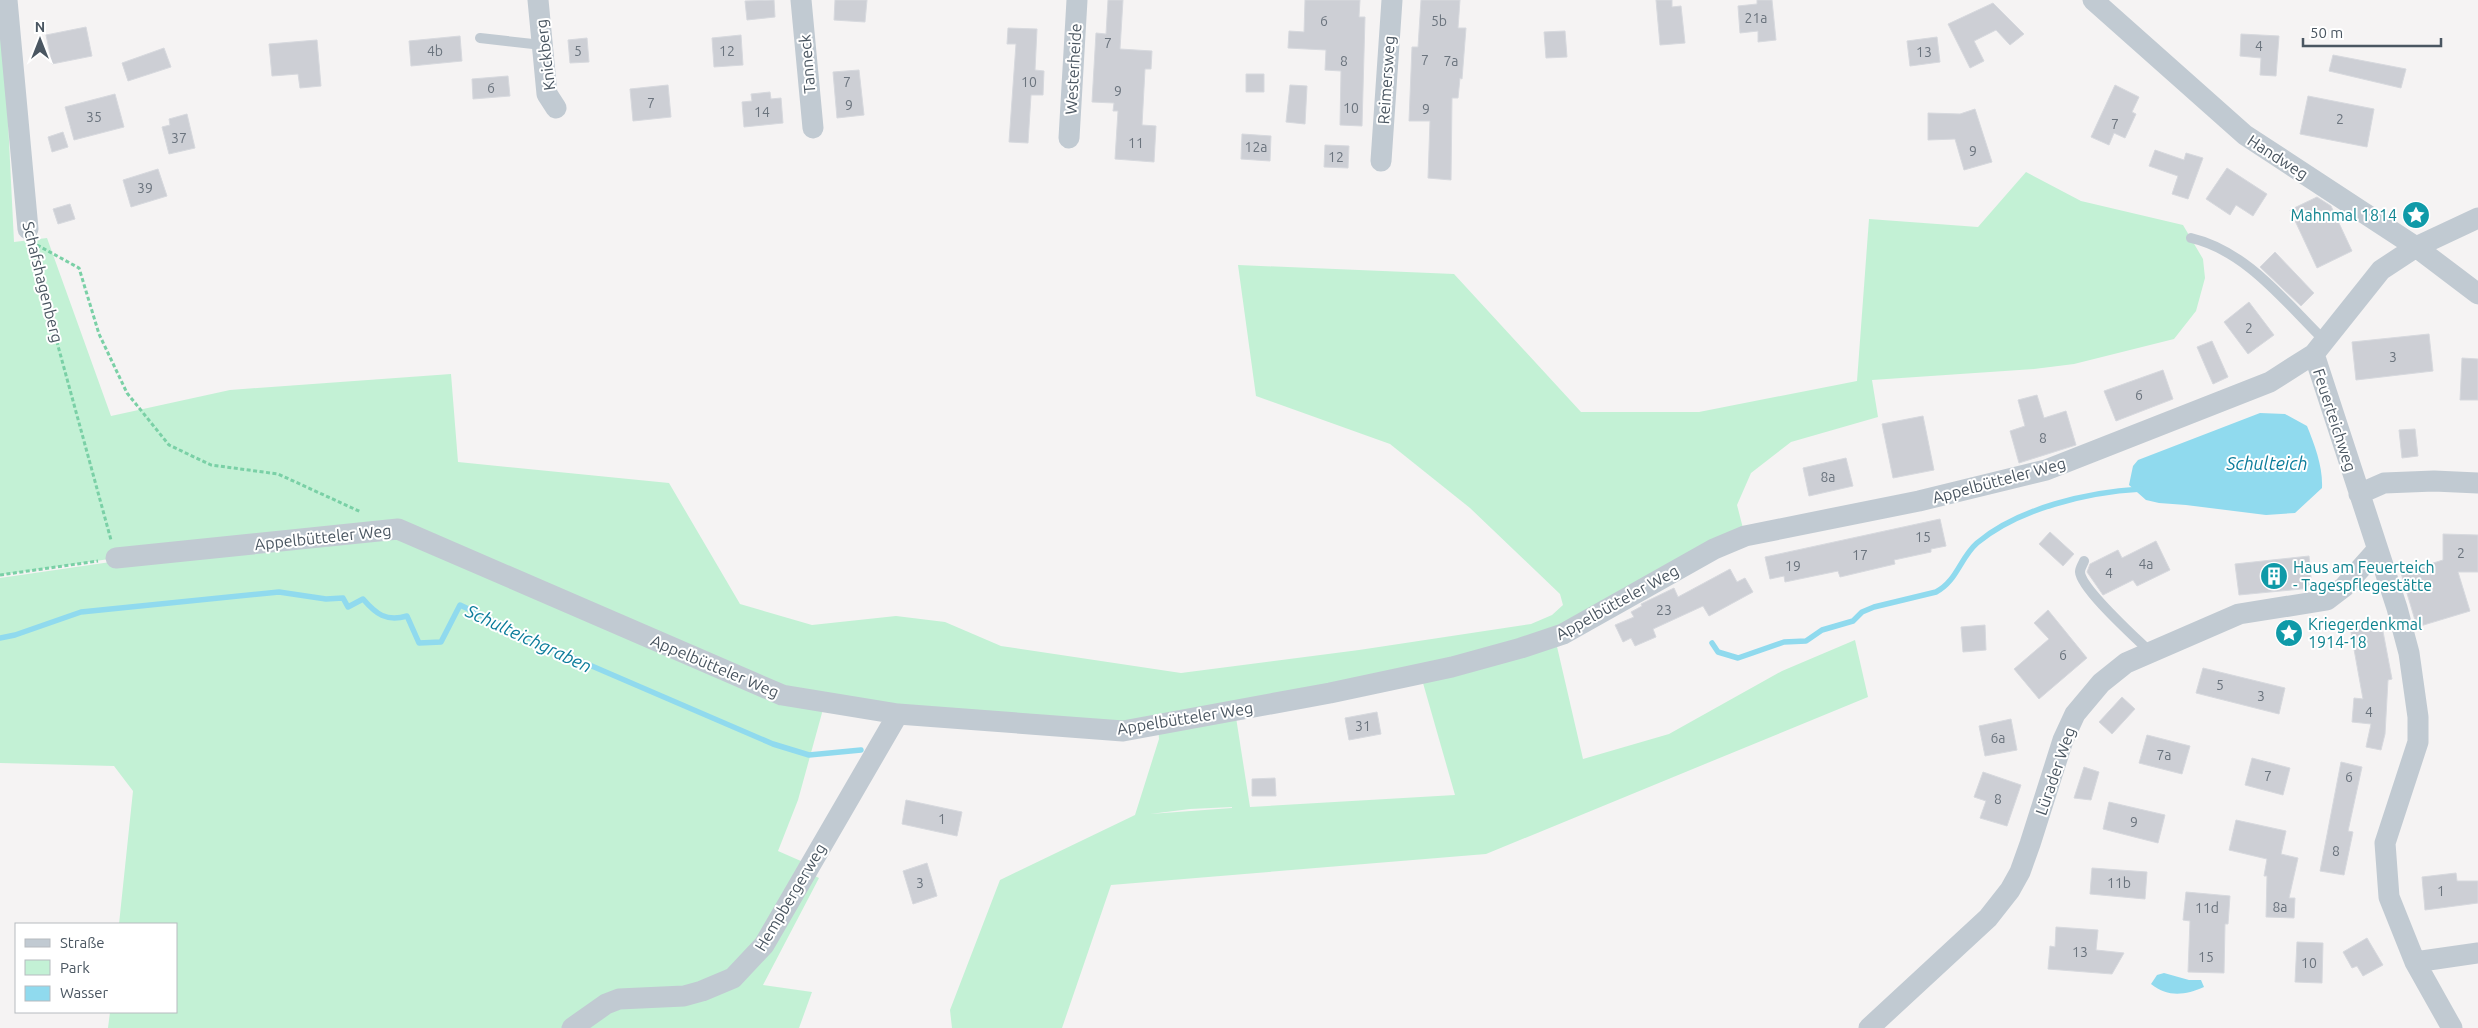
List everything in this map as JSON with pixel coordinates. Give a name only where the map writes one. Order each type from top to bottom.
[{"type":"street","name":"Schafshagenberg","points":[[7,0],[29,235]]},
{"type":"street","name":"Knickberg","points":[[538,0],[547,94],[556,108]]},
{"type":"street","name":"Tanneck","points":[[801,0],[813,128]]},
{"type":"street","name":"Westerheide","points":[[1069,138],[1077,0]]},
{"type":"street","name":"Reimersweg","points":[[1381,161],[1392,0]]},
{"type":"street","name":"Handweg","points":[[2094,0],[2245,135],[2416,247],[2478,294]]},
{"type":"street","points":[[2320,348],[2381,270],[2416,247],[2478,218]]},
{"type":"street","name":"Appelbütteler Weg","points":[[116,558],[398,529],[782,695],[898,714],[1123,731],[1330,693],[1452,667],[1562,634],[1714,549],[1745,536],[1919,501],[2046,470],[2270,382],[2320,348]]},
{"type":"street","name":"Feuerteichweg","points":[[2320,348],[2359,494],[2397,608],[2409,653],[2418,717],[2418,742],[2385,843],[2389,897],[2415,962],[2452,1028]]},
{"type":"street","points":[[2359,494],[2384,483],[2434,480],[2478,482]]},
{"type":"street","name":"Lürader Weg","points":[[1869,1028],[2000,904],[2020,872],[2063,740],[2075,714],[2085,700],[2113,671],[2149,652],[2239,614],[2327,600],[2344,587],[2377,550]]},
{"type":"street","name":"Hempbergerweg","points":[[572,1028],[606,1004],[619,999],[684,996],[702,992],[733,978],[764,945],[898,714]]},
{"type":"street","points":[[2415,962],[2478,954]]},
{"type":"lane","points":[[480,38],[542,45]]},
{"type":"lane","points":[[2190,238],[2219,247],[2252,268],[2320,348]]},
{"type":"lane","points":[[2084,561],[2080,572],[2083,581],[2096,598],[2149,652]]},
{"type":"path","points":[[29,235],[79,268],[99,334],[127,393],[170,445],[211,465],[278,474],[364,514]]},
{"type":"path","name":"Schafshagenberg","points":[[29,235],[116,558]]},
{"type":"path","points":[[0,576],[116,558]]},
{"type":"green space","points":[[0,0],[2,0],[14,242],[47,238],[111,416],[230,390],[451,374],[458,462],[669,483],[740,604],[812,625],[896,616],[945,622],[1001,646],[1181,673],[1359,650],[1531,624],[1552,615],[1563,605],[1560,594],[1470,508],[1390,444],[1256,396],[1238,265],[1454,274],[1581,412],[1699,412],[1857,381],[1869,219],[1978,227],[2026,172],[2081,201],[2183,225],[2203,259],[2205,278],[2196,311],[2174,339],[2074,364],[2034,369],[1872,380],[1878,417],[1791,442],[1751,473],[1737,505],[1745,536],[1555,638],[1583,759],[1669,734],[1782,671],[1855,640],[1868,697],[1486,854],[1111,885],[1062,1028],[952,1028],[950,1010],[1000,880],[1135,815],[1159,739],[1158,725],[825,702],[798,800],[778,851],[810,865],[807,872],[819,878],[763,985],[812,992],[799,1028],[108,1028],[110,1013],[178,1013],[178,923],[119,923],[133,791],[114,766],[0,763],[0,578],[173,553],[116,558],[0,575]],"holes":[[[1421,676],[1455,795],[1250,807],[1235,711]],[[1232,808],[1150,814],[1190,809]]]},
{"type":"water","name":"Schulteich","points":[[2260,413],[2285,414],[2307,426],[2313,441],[2320,464],[2322,488],[2295,513],[2266,515],[2159,503],[2146,500],[2129,485],[2133,466],[2138,460]]},
{"type":"water","points":[[2164,973],[2189,980],[2201,980],[2204,987],[2177,994],[2164,992],[2151,984],[2157,975]]},
{"type":"building","points":[[774,0],[775,17],[747,20],[745,1]]},
{"type":"building","points":[[835,0],[867,0],[865,22],[834,20]]},
{"type":"building","points":[[1108,0],[1123,0],[1120,49],[1152,51],[1151,69],[1145,69],[1142,125],[1156,126],[1154,162],[1115,159],[1118,111],[1113,111],[1114,103],[1092,102],[1096,33],[1106,34]]},
{"type":"building","points":[[1305,0],[1360,0],[1359,17],[1365,17],[1362,126],[1340,125],[1341,71],[1325,70],[1326,50],[1288,48],[1289,31],[1304,32]]},
{"type":"building","points":[[1421,0],[1460,0],[1458,28],[1466,28],[1462,79],[1460,78],[1458,98],[1452,98],[1451,180],[1428,178],[1430,121],[1409,121],[1412,47],[1418,47]]},
{"type":"building","points":[[1656,0],[1672,0],[1672,7],[1681,6],[1685,43],[1660,45]]},
{"type":"building","points":[[1757,0],[1772,0],[1776,40],[1758,42],[1758,31],[1740,33],[1738,6],[1757,4]]},
{"type":"building","points":[[1993,3],[2024,34],[2010,45],[1996,30],[1974,41],[1984,61],[1970,68],[1948,24]]},
{"type":"building","points":[[86,27],[92,56],[52,64],[46,35]]},
{"type":"building","points":[[1008,28],[1037,29],[1035,70],[1044,71],[1043,95],[1031,95],[1028,143],[1009,142],[1016,44],[1007,44]]},
{"type":"building","points":[[1565,31],[1567,57],[1546,58],[1544,32]]},
{"type":"building","points":[[2241,34],[2279,36],[2276,76],[2260,75],[2261,58],[2240,56]]},
{"type":"building","points":[[741,35],[743,65],[714,67],[712,38]]},
{"type":"building","points":[[460,36],[462,61],[411,66],[409,41]]},
{"type":"building","points":[[1937,37],[1940,62],[1910,66],[1907,41]]},
{"type":"building","points":[[587,38],[589,62],[570,63],[568,40]]},
{"type":"building","points":[[317,40],[321,86],[300,88],[298,74],[272,76],[269,44]]},
{"type":"building","points":[[164,48],[171,67],[128,81],[122,63]]},
{"type":"building","points":[[2333,55],[2406,69],[2401,88],[2329,71]]},
{"type":"building","points":[[859,70],[864,115],[837,118],[833,72]]},
{"type":"building","points":[[1246,74],[1264,74],[1264,92],[1246,92]]},
{"type":"building","points":[[508,76],[510,96],[473,99],[472,79]]},
{"type":"building","points":[[668,85],[671,117],[633,121],[630,89]]},
{"type":"building","points":[[1290,85],[1307,86],[1305,124],[1286,122]]},
{"type":"building","points":[[2115,85],[2139,97],[2132,112],[2136,114],[2125,138],[2114,133],[2109,145],[2091,137]]},
{"type":"building","points":[[770,92],[771,99],[781,98],[783,123],[744,127],[742,102],[752,101],[751,94]]},
{"type":"building","points":[[115,94],[124,127],[74,140],[65,107]]},
{"type":"building","points":[[2308,96],[2374,109],[2367,147],[2300,134]]},
{"type":"building","points":[[1975,109],[1992,162],[1964,170],[1955,139],[1928,140],[1928,113],[1960,114]]},
{"type":"building","points":[[187,114],[195,148],[169,154],[162,127],[170,125],[169,119]]},
{"type":"building","points":[[63,132],[68,147],[52,152],[48,137]]},
{"type":"building","points":[[1242,134],[1271,136],[1270,161],[1241,159]]},
{"type":"building","points":[[1325,145],[1349,146],[1348,168],[1324,167]]},
{"type":"building","points":[[2155,150],[2184,160],[2186,153],[2203,158],[2188,199],[2172,194],[2178,176],[2149,166]]},
{"type":"building","points":[[2227,168],[2267,194],[2253,216],[2236,205],[2230,215],[2206,199]]},
{"type":"building","points":[[158,169],[167,196],[131,207],[123,180]]},
{"type":"building","points":[[2317,197],[2331,206],[2352,251],[2317,268],[2290,210]]},
{"type":"building","points":[[70,204],[75,219],[58,224],[53,209]]},
{"type":"building","points":[[2275,252],[2314,293],[2301,306],[2260,267]]},
{"type":"building","points":[[2249,302],[2274,335],[2248,354],[2224,322]]},
{"type":"building","points":[[2429,334],[2433,371],[2356,380],[2352,342]]},
{"type":"building","points":[[2212,341],[2228,377],[2213,384],[2197,347]]},
{"type":"building","points":[[2462,358],[2478,359],[2478,400],[2460,400]]},
{"type":"building","points":[[2163,370],[2173,399],[2116,421],[2104,391]]},
{"type":"building","points":[[2037,395],[2044,418],[2066,411],[2076,445],[2019,463],[2010,431],[2025,426],[2018,400]]},
{"type":"building","points":[[1923,416],[1934,470],[1893,478],[1882,424]]},
{"type":"building","points":[[2415,429],[2418,456],[2402,458],[2399,430]]},
{"type":"building","points":[[1846,458],[1853,486],[1809,496],[1803,468]]},
{"type":"building","points":[[1940,519],[1946,546],[1931,549],[1931,552],[1894,560],[1895,564],[1840,577],[1838,571],[1785,582],[1784,576],[1770,579],[1765,557]]},
{"type":"building","points":[[2050,532],[2074,554],[2063,566],[2039,544]]},
{"type":"building","points":[[2443,534],[2478,535],[2478,572],[2458,572],[2470,611],[2417,627],[2401,573],[2443,560]]},
{"type":"building","points":[[2156,541],[2170,570],[2137,586],[2133,580],[2103,595],[2087,572],[2090,564],[2118,550],[2122,558]]},
{"type":"building","name":"Haus am Feuerteich - Tagespflegestätte","points":[[2309,556],[2312,588],[2239,595],[2235,564]]},
{"type":"building","points":[[1730,569],[1737,582],[1745,578],[1753,592],[1709,616],[1703,606],[1653,629],[1656,637],[1635,646],[1631,638],[1623,642],[1615,625],[1634,617],[1631,612],[1642,606],[1641,604],[1674,588],[1678,597]]},
{"type":"building","points":[[2048,610],[2087,658],[2039,699],[2014,669],[2049,639],[2034,623]]},
{"type":"building","points":[[2381,621],[2392,679],[2388,680],[2385,734],[2381,750],[2366,747],[2371,724],[2352,722],[2354,698],[2363,699],[2350,627]]},
{"type":"building","points":[[1985,625],[1986,650],[1963,652],[1961,627]]},
{"type":"building","points":[[2203,668],[2285,688],[2279,714],[2196,693]]},
{"type":"building","points":[[2122,697],[2135,709],[2112,734],[2099,722]]},
{"type":"building","points":[[1377,712],[1381,734],[1349,740],[1345,718]]},
{"type":"building","points":[[2011,719],[2017,750],[1985,756],[1979,726]]},
{"type":"building","points":[[2147,735],[2190,746],[2182,774],[2139,763]]},
{"type":"building","points":[[2252,758],[2290,768],[2283,795],[2245,785]]},
{"type":"building","points":[[2341,762],[2362,767],[2348,831],[2353,832],[2344,875],[2320,871]]},
{"type":"building","points":[[2084,767],[2099,772],[2091,800],[2074,798]]},
{"type":"building","points":[[1983,772],[2021,785],[2007,826],[1980,818],[1986,801],[1974,797]]},
{"type":"building","points":[[1275,778],[1276,796],[1252,796],[1252,779]]},
{"type":"building","points":[[906,800],[962,812],[957,836],[902,824]]},
{"type":"building","points":[[2109,802],[2165,815],[2158,843],[2103,829]]},
{"type":"building","points":[[2236,820],[2286,831],[2281,854],[2298,858],[2289,898],[2295,898],[2294,918],[2266,917],[2267,876],[2264,876],[2267,859],[2229,850]]},
{"type":"building","points":[[927,863],[937,896],[913,904],[903,871]]},
{"type":"building","points":[[2092,868],[2147,872],[2145,899],[2090,894]]},
{"type":"building","points":[[2456,873],[2457,881],[2478,881],[2478,903],[2425,910],[2422,877]]},
{"type":"building","points":[[2186,892],[2230,896],[2228,924],[2225,924],[2224,973],[2188,972],[2190,921],[2183,920]]},
{"type":"building","points":[[2056,927],[2098,930],[2096,950],[2124,953],[2112,974],[2048,969],[2050,946],[2055,947]]},
{"type":"building","points":[[2367,938],[2383,965],[2363,976],[2357,966],[2352,968],[2343,952]]},
{"type":"building","points":[[2297,942],[2323,943],[2322,983],[2295,982]]},
{"type":"waterway","name":"Schulteichgraben","points":[[1712,643],[1718,652],[1738,658],[1784,642],[1806,641],[1822,630],[1853,621],[1862,612],[1874,607],[1936,592],[1949,582],[1966,555],[1977,543],[2013,520],[2033,511],[2077,498],[2141,489]]},
{"type":"waterway","name":"Schulteichgraben","points":[[0,638],[15,635],[81,612],[279,592],[326,599],[343,598],[348,607],[363,599],[377,613],[387,617],[400,618],[407,616],[419,643],[441,642],[460,605],[557,651],[773,744],[809,755],[861,750]]},
{"type":"place","name":"Mahnmal 1814","points":[[2416,215]]},
{"type":"place","name":"Haus am Feuerteich - Tagespflegestätte","points":[[2274,576]]},
{"type":"place","name":"Kriegerdenkmal 1914-18","points":[[2289,633]]}]
